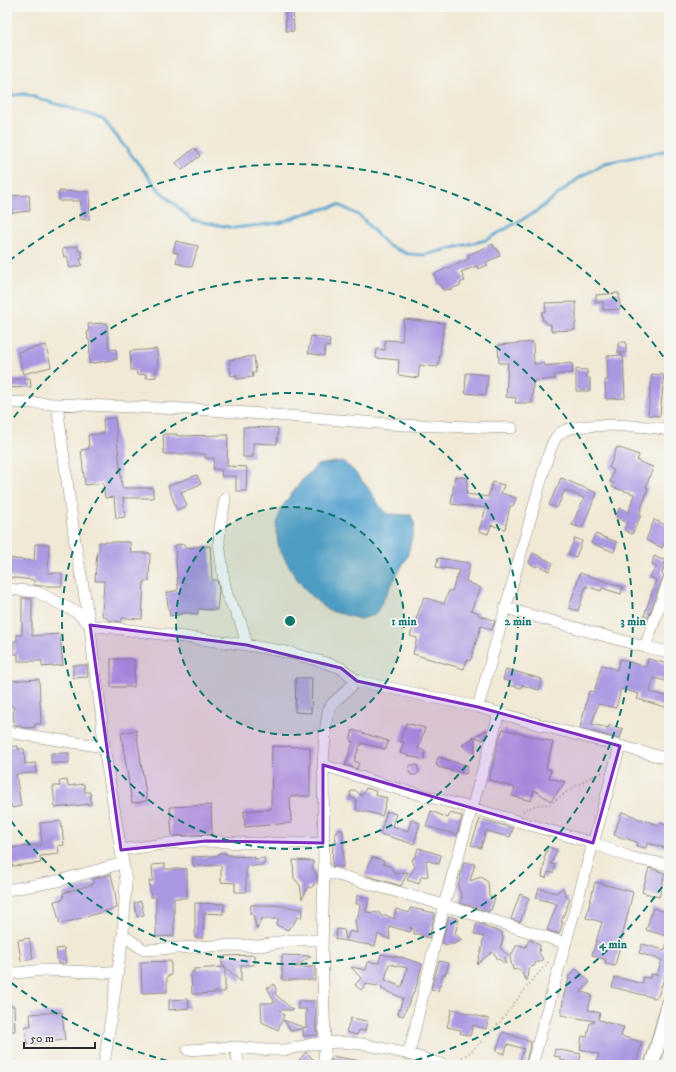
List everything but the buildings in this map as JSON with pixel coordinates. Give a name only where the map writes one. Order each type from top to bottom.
[{"type":"street","points":[[7,402],[210,410],[403,425],[512,428]]},
{"type":"street","points":[[57,404],[75,542],[90,625],[104,747],[126,881],[123,935],[104,1065]]},
{"type":"street","points":[[478,707],[547,459],[554,440],[560,433],[568,429],[598,425],[669,430]]},
{"type":"street","points":[[225,499],[219,542],[224,581],[227,595],[241,623],[247,645]]},
{"type":"street","points":[[644,647],[669,579]]},
{"type":"street","points":[[7,589],[37,592],[78,614],[90,625],[247,645],[291,653],[341,668],[358,681],[478,707],[499,714],[669,759]]},
{"type":"street","points":[[505,608],[644,647],[669,652]]},
{"type":"street","points":[[324,1065],[325,1043],[322,940],[324,871],[323,765],[325,733],[328,711],[333,702],[358,681]]},
{"type":"street","points":[[409,1054],[444,905],[499,714]]},
{"type":"street","points":[[7,732],[104,747]]},
{"type":"street","points":[[532,1065],[620,746]]},
{"type":"street","points":[[323,765],[391,787],[472,808],[593,843],[632,858],[669,865]]},
{"type":"street","points":[[121,850],[171,843],[206,841],[242,843],[323,843]]},
{"type":"street","points":[[7,890],[58,881],[123,863]]},
{"type":"street","points":[[324,871],[444,905],[565,943]]},
{"type":"street","points":[[123,935],[144,950],[230,945],[260,946],[290,940],[322,940]]},
{"type":"street","points":[[7,974],[44,970],[117,973]]},
{"type":"street","points":[[652,1065],[669,1004]]},
{"type":"street","points":[[188,1050],[235,1047],[285,1050],[312,1044],[340,1042],[363,1044],[409,1054],[443,1065]]},
{"type":"street","points":[[235,1047],[239,1065]]},
{"type":"path","points":[[508,818],[536,805],[550,804],[589,778],[614,769]]},
{"type":"path","points":[[450,1065],[472,1052],[500,1022],[550,960]]},
{"type":"highlighted area","points":[[90,625],[247,645],[341,668],[357,681],[478,707],[620,746],[593,843],[323,765],[323,843],[206,841],[121,850]]},
{"type":"water","points":[[342,461],[353,470],[368,488],[381,508],[388,514],[411,515],[415,525],[407,557],[375,615],[360,619],[327,610],[308,593],[297,579],[279,549],[276,528],[281,508],[303,479],[317,465]]},
{"type":"waterway","points":[[7,96],[24,94],[102,118],[160,191],[192,220],[234,228],[279,223],[307,213],[339,205],[360,216],[387,245],[408,254],[424,255],[486,240],[537,211],[579,178],[605,163],[669,150]]}]
